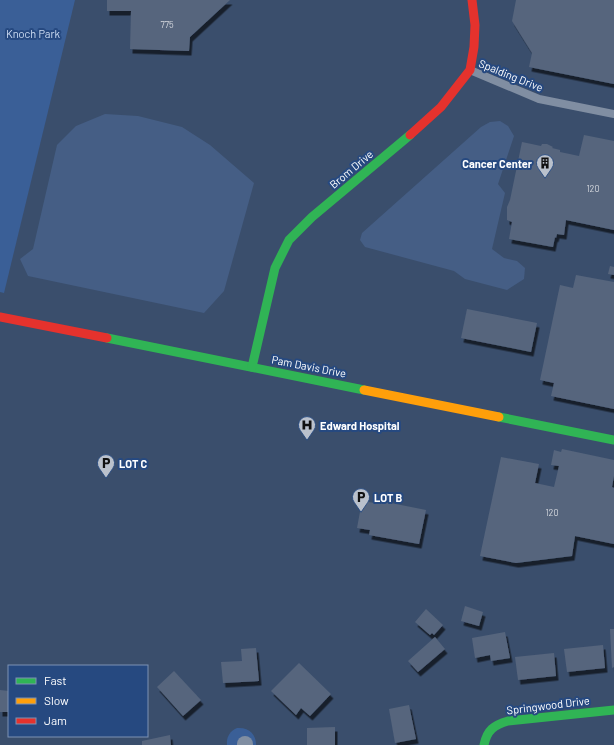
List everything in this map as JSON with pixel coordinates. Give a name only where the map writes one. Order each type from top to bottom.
[{"type":"street","name":"Brom Drive","points":[[252,367],[275,268],[289,240],[312,217],[441,107],[470,70],[474,47],[475,25],[472,0]]},
{"type":"street","name":"Pam Davis Drive","points":[[0,316],[614,440]]},
{"type":"street","name":"Springwood Drive","points":[[484,745],[484,738],[488,731],[494,726],[514,720],[614,710]]},
{"type":"lane","name":"Spalding Drive","points":[[470,70],[540,99],[614,114]]},
{"type":"green space","name":"Knoch Park","points":[[0,0],[75,0],[4,293],[0,292]]},
{"type":"green space","points":[[237,728],[245,729],[251,732],[255,738],[256,745],[227,745],[229,735]]},
{"type":"shaded area","points":[[105,114],[138,116],[182,127],[210,145],[254,183],[224,291],[204,313],[28,276],[20,259],[33,249],[57,145],[76,126]]},
{"type":"shaded area","points":[[500,121],[508,126],[514,136],[498,184],[505,193],[492,249],[504,258],[517,261],[525,268],[524,279],[507,290],[465,279],[454,271],[365,247],[360,240],[362,233],[481,127],[490,122]]},
{"type":"building","points":[[107,0],[230,0],[190,37],[189,51],[130,49],[131,11],[107,11]]},
{"type":"building","points":[[516,0],[614,0],[614,84],[529,67],[532,53],[512,21]]},
{"type":"building","name":"Cancer Center","points":[[584,135],[614,141],[614,230],[566,220],[564,235],[557,234],[553,247],[509,239],[512,222],[507,220],[507,207],[510,200],[522,142],[541,146],[542,144],[547,144],[553,147],[552,148],[560,150],[560,152],[579,156]]},
{"type":"building","points":[[610,266],[614,267],[614,275],[608,274]]},
{"type":"building","points":[[576,275],[614,282],[614,409],[551,396],[554,383],[540,380],[560,285],[573,288]]},
{"type":"building","points":[[467,309],[537,323],[531,352],[461,338]]},
{"type":"building","points":[[562,449],[614,460],[612,487],[614,488],[614,544],[575,536],[572,556],[516,563],[480,556],[501,457],[539,464],[535,483],[554,487],[559,466],[551,465],[554,450],[561,452]]},
{"type":"building","points":[[376,500],[426,510],[419,544],[369,535],[370,530],[357,528],[362,501],[375,503]]},
{"type":"building","points":[[465,606],[483,612],[479,626],[461,621]]},
{"type":"building","points":[[426,609],[443,625],[434,635],[432,633],[430,635],[415,622]]},
{"type":"building","points":[[610,629],[614,629],[614,667],[612,668]]},
{"type":"building","points":[[505,632],[510,658],[491,661],[490,655],[475,658],[472,638]]},
{"type":"building","points":[[435,637],[445,649],[418,672],[408,661]]},
{"type":"building","points":[[603,645],[605,668],[567,672],[564,649]]},
{"type":"building","points":[[256,648],[259,681],[223,683],[221,662],[242,661],[241,649]]},
{"type":"building","points":[[554,653],[556,676],[518,680],[515,657]]},
{"type":"building","points":[[299,663],[331,694],[310,716],[301,708],[296,715],[271,691]]},
{"type":"building","points":[[174,671],[201,700],[183,716],[157,687]]},
{"type":"building","points":[[0,690],[8,691],[8,712],[0,712]]},
{"type":"building","points":[[409,705],[416,739],[395,743],[389,709]]},
{"type":"building","points":[[335,727],[335,745],[307,745],[307,728]]},
{"type":"building","points":[[170,735],[171,745],[142,745],[142,741]]},
{"type":"traffic: fast","points":[[252,367],[275,268],[289,240],[312,217],[410,135]]},
{"type":"traffic: fast","points":[[107,338],[364,390]]},
{"type":"traffic: fast","points":[[499,417],[614,440]]},
{"type":"traffic: fast","points":[[484,745],[489,732],[495,726],[508,721],[614,710]]},
{"type":"traffic: slow","points":[[364,390],[499,417]]},
{"type":"traffic: jam","points":[[410,135],[441,107],[470,70],[474,47],[475,25],[472,0]]},
{"type":"traffic: jam","points":[[0,317],[107,338]]},
{"type":"place","name":"Cancer Center","points":[[545,178]]},
{"type":"place","name":"Edward Hospital","points":[[307,440]]},
{"type":"place","name":"LOT C","points":[[106,478]]},
{"type":"place","name":"LOT B","points":[[361,512]]}]
